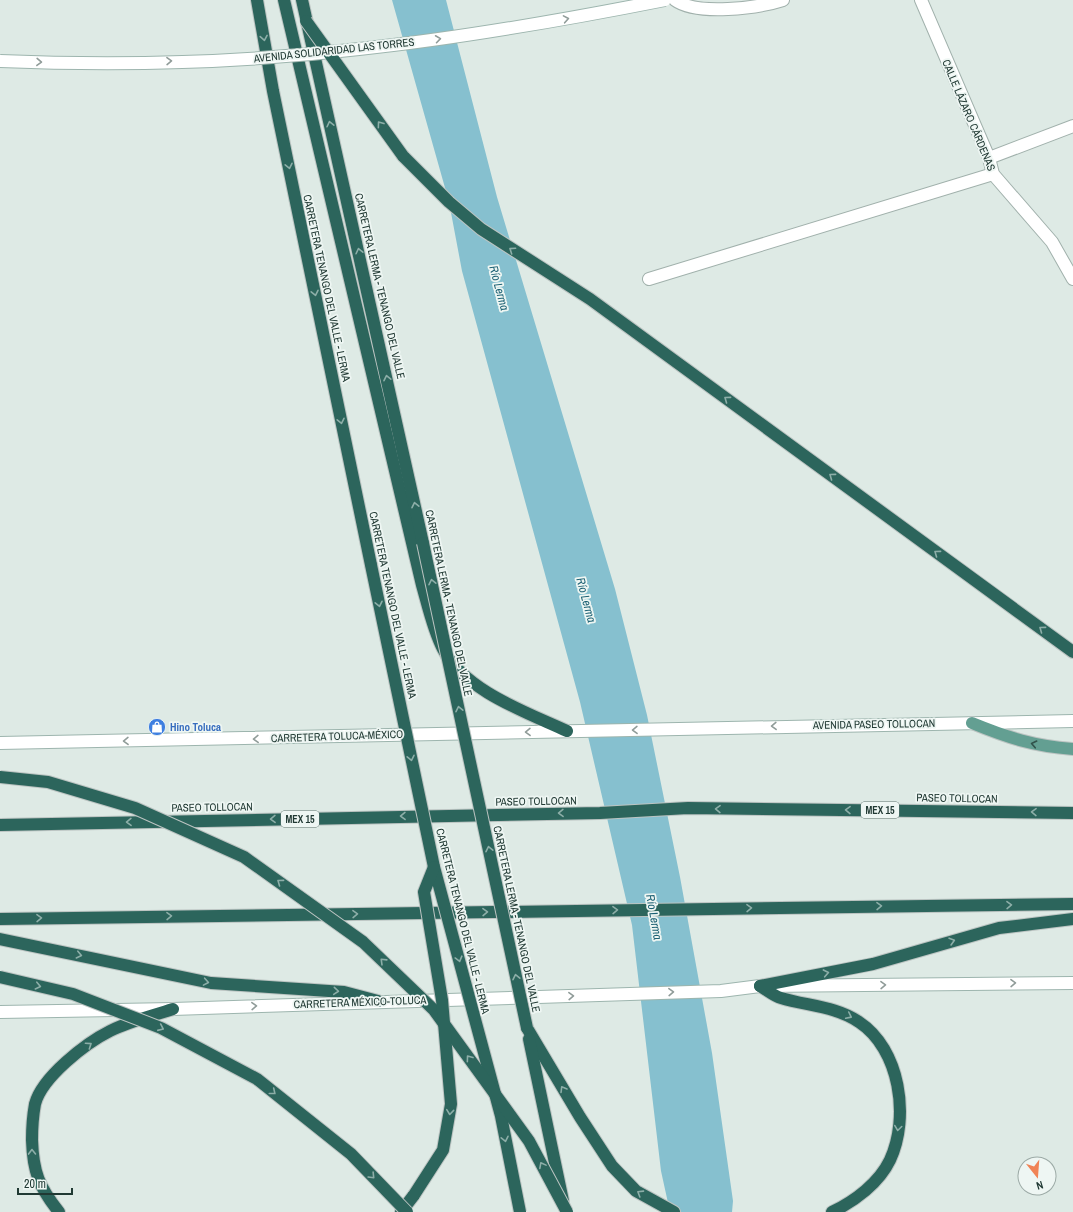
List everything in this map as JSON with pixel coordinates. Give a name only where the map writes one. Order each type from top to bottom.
[{"type":"highway","name":"CARRETERA TENANGO DEL VALLE - LERMA","points":[[257,0],[273,91],[434,867],[501,1116],[520,1212]]},
{"type":"highway","points":[[284,0],[422,585],[428,608],[443,650],[456,667],[476,684],[495,697],[572,731]]},
{"type":"highway","name":"CARRETERA LERMA - TENANGO DEL VALLE","points":[[302,0],[423,543],[566,1212]]},
{"type":"highway","points":[[306,21],[403,156],[449,202],[481,229],[590,299],[1073,652]]},
{"type":"highway","points":[[0,776],[48,782],[135,808],[244,857],[363,942],[434,1010],[529,1141],[566,1212]]},
{"type":"highway","name":"PASEO TOLLOCAN","points":[[0,825],[600,812],[688,808],[1073,813]]},
{"type":"highway","points":[[401,1212],[414,1195],[443,1150],[451,1104],[442,1000],[424,892],[434,867]]},
{"type":"highway","points":[[0,919],[1073,904]]},
{"type":"highway","points":[[760,986],[873,964],[999,928],[1073,919]]},
{"type":"highway","points":[[0,939],[40,946],[131,968],[211,983],[344,992],[378,1001]]},
{"type":"highway","points":[[0,977],[73,994],[161,1028],[257,1079],[351,1154],[407,1212]]},
{"type":"highway","points":[[760,986],[780,998],[847,1015],[870,1030],[881,1044],[895,1075],[900,1109],[896,1143],[890,1160],[878,1177],[859,1196],[832,1212]]},
{"type":"highway","points":[[58,1212],[44,1193],[32,1161],[32,1132],[36,1103],[48,1080],[72,1057],[109,1032],[133,1022],[173,1009]]},
{"type":"highway","points":[[527,1028],[580,1117],[612,1166],[636,1191],[674,1212]]},
{"type":"main road","name":"AVENIDA SOLIDARIDAD LAS TORRES","points":[[0,61],[60,63],[216,60],[359,50],[504,30],[665,0]]},
{"type":"main road","points":[[675,0],[678,3],[701,8],[723,10],[783,0]]},
{"type":"main road","name":"CALLE LÁZARO CÁRDENAS","points":[[921,0],[989,158],[993,174],[1052,242],[1073,279]]},
{"type":"main road","points":[[989,158],[1073,126]]},
{"type":"main road","points":[[649,279],[993,174]]},
{"type":"main road","name":"AVENIDA PASEO TOLLOCAN","points":[[674,729],[1073,721]]},
{"type":"main road","points":[[972,723],[1011,739],[1048,747],[1073,749]]},
{"type":"main road","name":"CARRETERA TOLUCA-MÉXICO","points":[[0,743],[674,729]]},
{"type":"main road","points":[[760,986],[1073,983]]},
{"type":"main road","name":"CARRETERA MÉXICO-TOLUCA","points":[[0,1012],[173,1009],[378,1001],[721,991],[760,986]]},
{"type":"water","name":"Río Lerma","points":[[392,0],[446,0],[497,197],[615,589],[647,715],[680,877],[712,1053],[733,1201],[732,1212],[670,1212],[661,1171],[632,925],[580,702],[462,271],[449,202]]},
{"type":"place","name":"Hino Toluca","points":[[157,727]]}]
